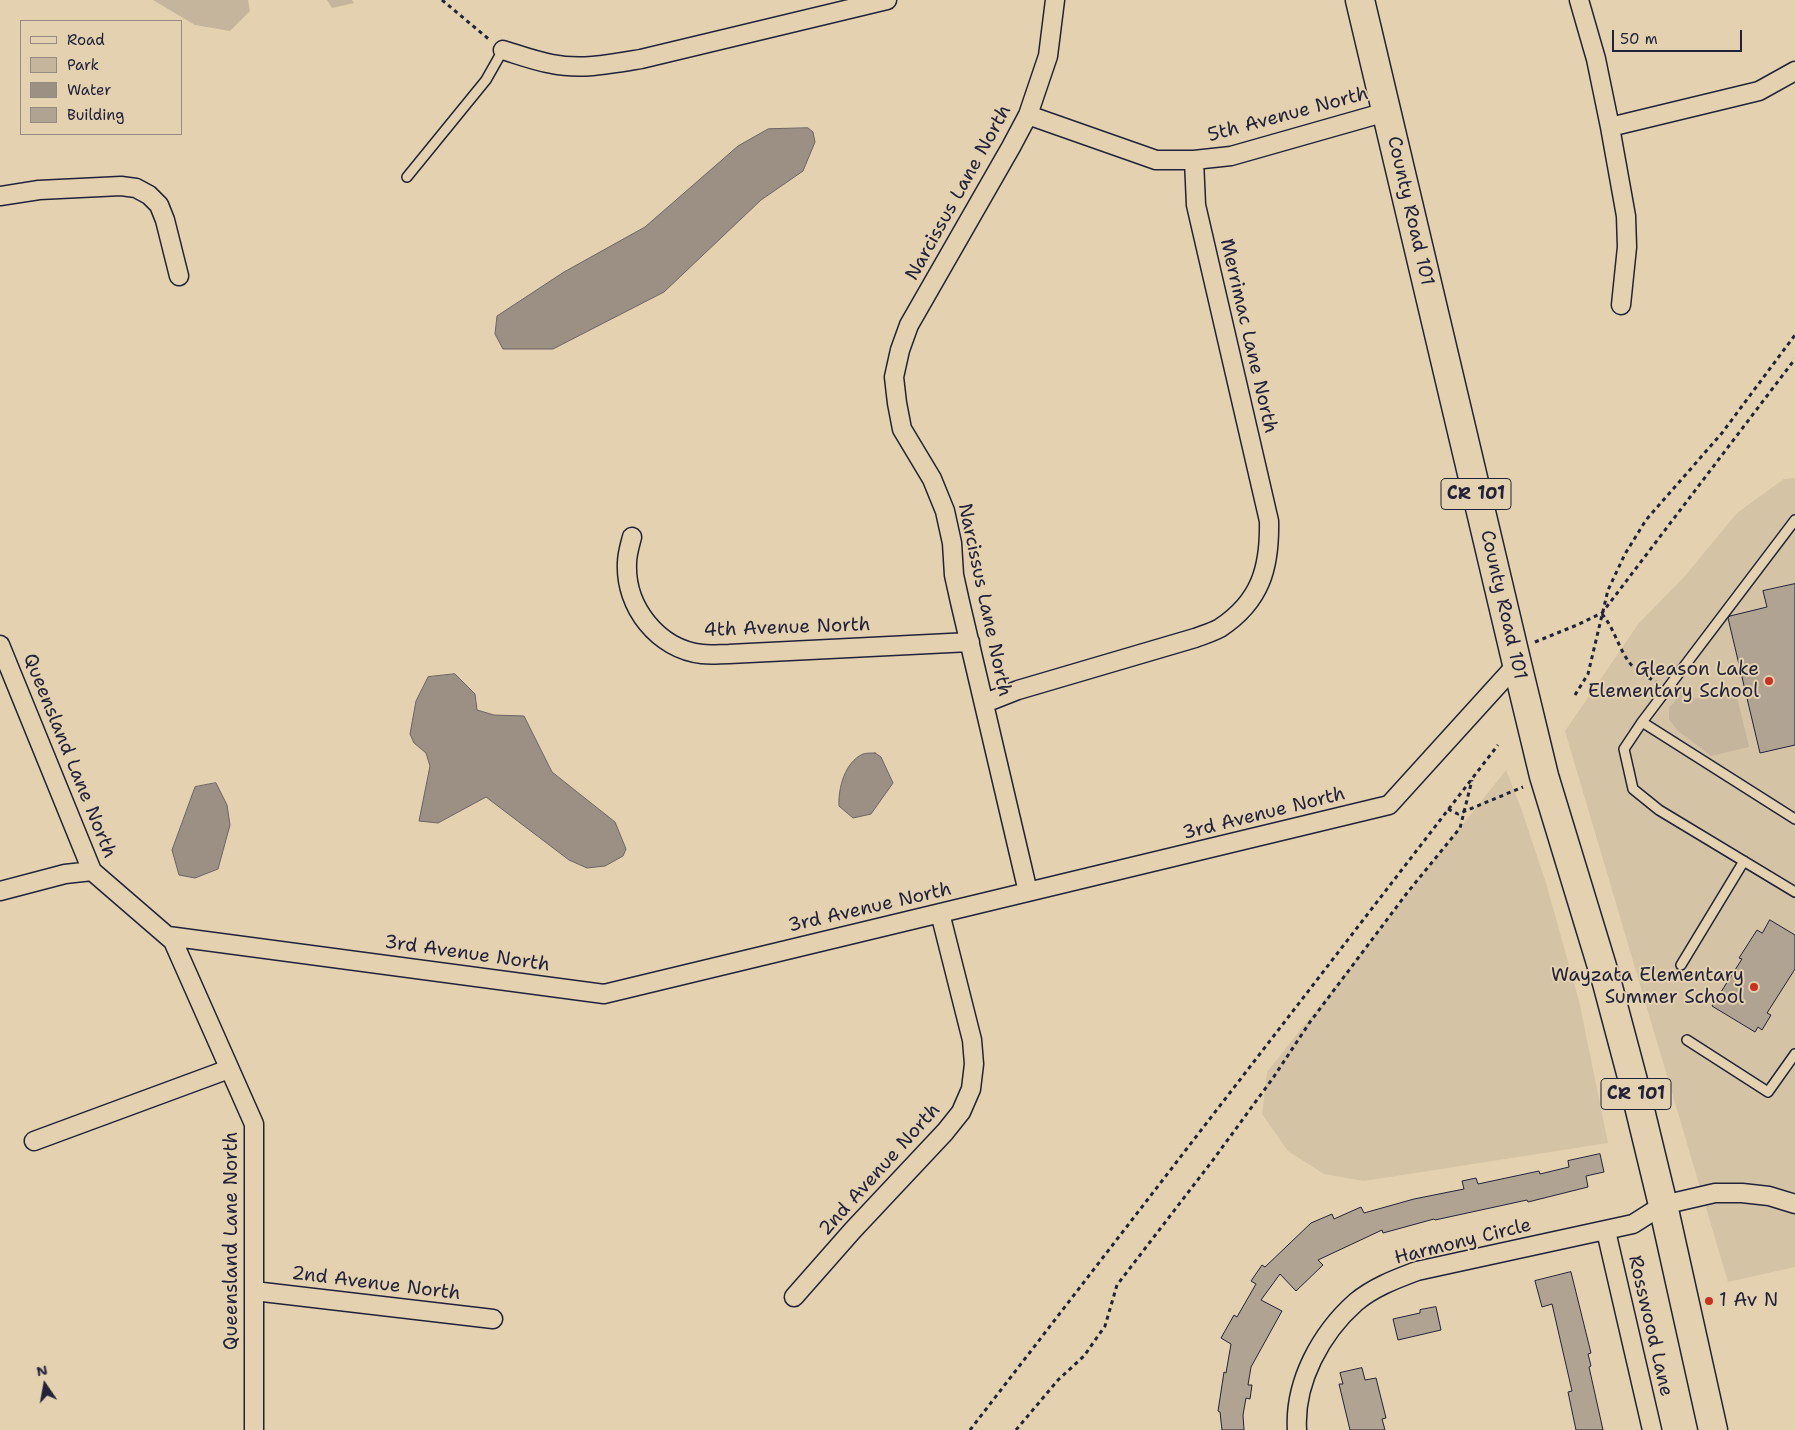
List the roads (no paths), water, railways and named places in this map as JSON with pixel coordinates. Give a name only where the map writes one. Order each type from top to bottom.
[{"type":"main road","name":"County Road 101","points":[[1360,0],[1544,776],[1607,983],[1664,1205]]},
{"type":"main road","name":"CR 101","points":[[1664,1205],[1714,1430]]},
{"type":"street","points":[[503,50],[552,64],[582,67],[612,64],[641,59],[887,0]]},
{"type":"street","name":"Narcissus Lane North","points":[[1028,892],[954,575],[952,543],[945,511],[932,480],[902,429],[894,377],[900,350],[909,325],[1028,115],[1048,56],[1055,0]]},
{"type":"street","points":[[1579,0],[1596,59],[1626,216],[1627,247],[1622,305]]},
{"type":"street","points":[[1610,127],[1759,90],[1795,70]]},
{"type":"street","name":"5th Avenue North","points":[[1028,115],[1156,160],[1194,160],[1231,156],[1386,112]]},
{"type":"street","name":"Merrimac Lane North","points":[[985,703],[1018,690],[1195,638],[1219,629],[1239,613],[1254,594],[1265,570],[1270,546],[1269,521],[1196,205],[1194,160]]},
{"type":"street","points":[[0,196],[39,190],[121,186],[136,188],[149,195],[159,205],[165,220],[179,276]]},
{"type":"street","name":"4th Avenue North","points":[[632,536],[627,562],[629,589],[639,612],[654,633],[676,647],[702,654],[729,654],[970,642]]},
{"type":"street","name":"Queensland Lane North","points":[[0,645],[92,871],[173,940],[254,1124],[254,1430]]},
{"type":"street","name":"3rd Avenue North","points":[[168,936],[604,994],[1389,806],[1517,664]]},
{"type":"street","points":[[0,891],[65,874],[92,871]]},
{"type":"street","name":"2nd Avenue North","points":[[794,1297],[853,1230],[945,1132],[962,1112],[971,1090],[974,1064],[972,1040],[940,913]]},
{"type":"street","points":[[34,1141],[229,1069]]},
{"type":"street","points":[[1664,1205],[1715,1193],[1769,1196],[1795,1204]]},
{"type":"street","name":"Harmony Circle","points":[[1297,1430],[1296,1421],[1302,1387],[1314,1354],[1333,1326],[1357,1302],[1387,1283],[1417,1270],[1637,1223],[1664,1205]]},
{"type":"street","name":"Rosswood Lane","points":[[1606,1231],[1652,1430]]},
{"type":"street","name":"2nd Avenue North","points":[[254,1291],[493,1319]]},
{"type":"lane","points":[[407,177],[486,80],[503,50]]},
{"type":"lane","points":[[1795,520],[1642,722],[1624,749],[1633,789],[1659,810],[1795,892]]},
{"type":"lane","points":[[1642,722],[1795,819]]},
{"type":"lane","points":[[1681,965],[1744,861]]},
{"type":"lane","points":[[1687,1040],[1768,1092],[1795,1054]]},
{"type":"water","points":[[808,128],[813,132],[815,142],[803,171],[761,200],[664,292],[553,349],[503,349],[495,334],[497,316],[564,272],[645,227],[738,146],[768,129]]},
{"type":"water","points":[[455,674],[475,694],[477,710],[494,715],[524,716],[552,772],[615,822],[626,849],[623,856],[605,866],[587,868],[569,860],[486,797],[438,823],[419,821],[430,766],[426,753],[414,743],[410,734],[416,701],[428,677]]},
{"type":"water","points":[[875,753],[881,757],[893,783],[871,814],[853,818],[839,806],[841,784],[847,769],[857,758],[864,754]]},
{"type":"water","points":[[216,783],[227,805],[230,825],[218,869],[195,878],[179,875],[172,850],[195,787]]},
{"type":"place","name":"Gleason Lake Elementary School","points":[[1769,681]]},
{"type":"place","name":"Wayzata Elementary Summer School","points":[[1754,987]]},
{"type":"place","name":"1 Av N","points":[[1709,1301]]}]
